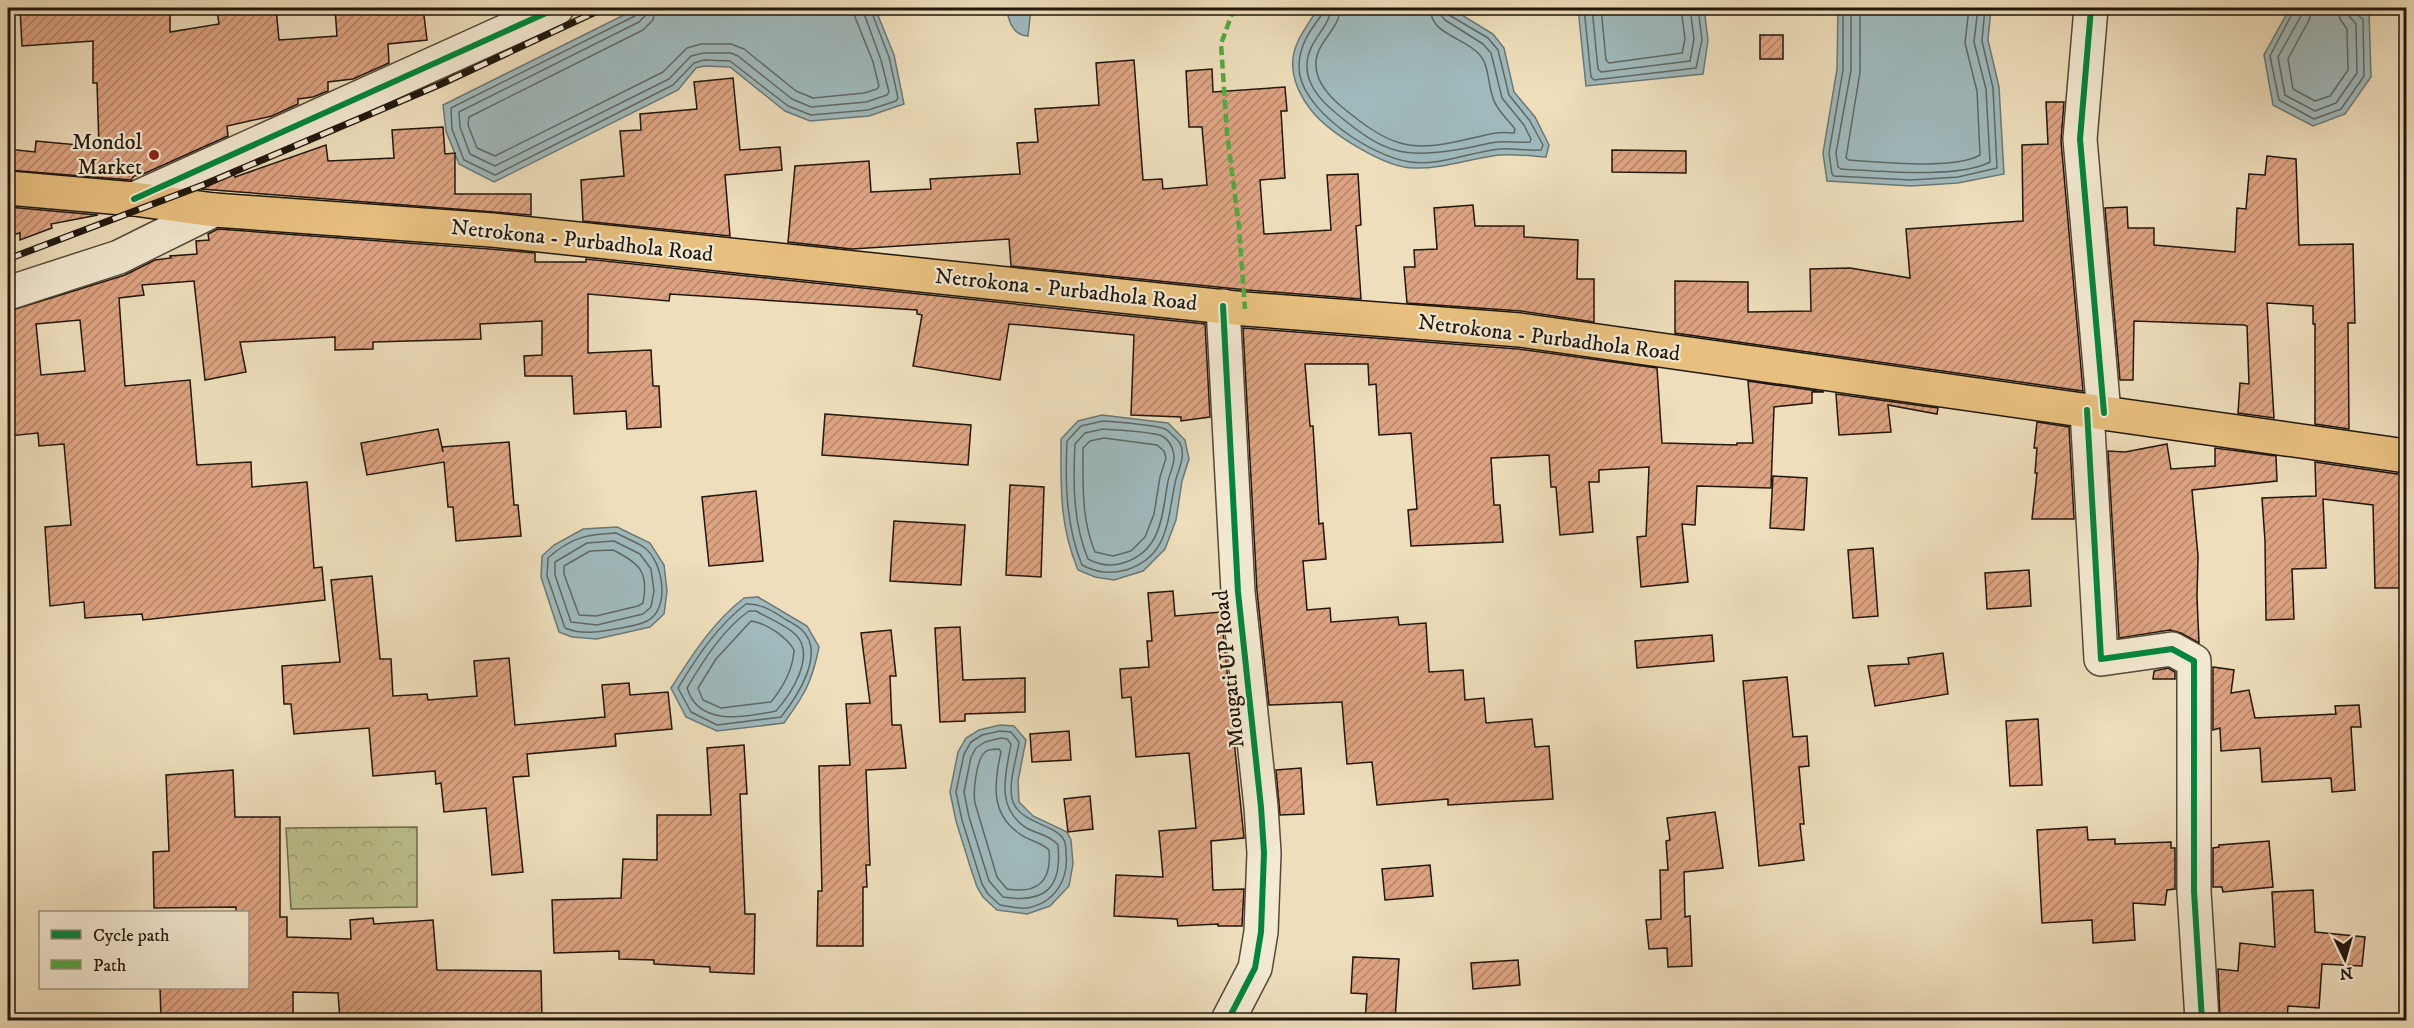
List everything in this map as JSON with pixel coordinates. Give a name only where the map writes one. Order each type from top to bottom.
[{"type":"main road","name":"Netrokona - Purbadhola Road","points":[[8,189],[134,199],[214,210],[492,230],[1223,306],[1520,330],[2406,456]]},
{"type":"street","points":[[134,199],[557,8]]},
{"type":"street","points":[[2091,8],[2080,139],[2095,412],[2101,659],[2172,649],[2194,662],[2194,891],[2202,1020]]},
{"type":"street","points":[[8,293],[119,257],[214,210]]},
{"type":"street","name":"Mougati UP Road","points":[[1223,306],[1238,592],[1262,807],[1264,853],[1261,932],[1255,968],[1228,1020]]},
{"type":"green space","points":[[417,827],[417,907],[291,909],[286,828]]},
{"type":"water","points":[[638,8],[875,8],[894,55],[904,104],[869,116],[810,121],[785,111],[730,67],[704,66],[696,68],[678,90],[494,182],[459,164],[446,131],[443,105]]},
{"type":"water","points":[[1006,8],[1031,8],[1028,36],[1015,30]]},
{"type":"water","points":[[1321,8],[1448,8],[1493,34],[1504,48],[1514,92],[1535,117],[1549,145],[1546,157],[1500,155],[1436,167],[1414,168],[1388,162],[1358,148],[1319,119],[1305,101],[1295,80],[1293,61],[1296,45],[1317,10]]},
{"type":"water","points":[[1578,8],[1704,8],[1708,40],[1703,74],[1586,86]]},
{"type":"water","points":[[1838,8],[1991,8],[1988,40],[1999,87],[2004,174],[1958,183],[1911,186],[1827,181],[1823,153],[1837,69]]},
{"type":"water","points":[[2290,8],[2349,8],[2369,12],[2371,77],[2345,114],[2313,126],[2273,105],[2264,55]]},
{"type":"water","points":[[1102,415],[1168,423],[1185,440],[1189,459],[1182,481],[1176,520],[1165,549],[1143,571],[1114,580],[1095,577],[1078,570],[1067,537],[1062,505],[1061,439],[1078,421]]},
{"type":"water","points":[[617,527],[650,543],[664,565],[667,591],[664,614],[650,627],[597,639],[572,637],[559,632],[541,577],[542,556],[554,545],[583,529]]},
{"type":"water","points":[[758,597],[807,626],[819,647],[814,670],[802,695],[784,723],[717,731],[686,717],[671,688],[695,651],[722,618],[744,598]]},
{"type":"water","points":[[1000,725],[1014,726],[1026,740],[1018,781],[1019,802],[1033,816],[1067,832],[1071,840],[1073,864],[1069,886],[1050,906],[1027,914],[997,910],[983,897],[970,866],[950,792],[958,752],[966,738],[979,730]]},
{"type":"building","points":[[20,8],[170,8],[170,32],[219,24],[217,11],[223,11],[223,8],[276,8],[279,40],[337,36],[335,8],[423,8],[427,40],[388,44],[389,63],[353,79],[328,82],[328,91],[313,97],[298,99],[298,104],[272,116],[227,126],[228,136],[141,175],[134,176],[131,180],[8,170],[8,149],[35,152],[36,141],[99,147],[97,83],[93,83],[93,41],[22,46]]},
{"type":"building","points":[[1760,35],[1783,35],[1783,59],[1760,59]]},
{"type":"building","points":[[1134,60],[1143,180],[1162,179],[1163,189],[1207,185],[1202,127],[1189,127],[1186,71],[1212,69],[1213,92],[1285,87],[1287,111],[1281,111],[1285,178],[1260,180],[1264,234],[1331,230],[1327,175],[1358,174],[1361,225],[1356,226],[1361,299],[1011,266],[1009,239],[852,249],[788,242],[795,166],[869,161],[871,192],[931,189],[930,179],[1020,174],[1017,143],[1038,142],[1035,109],[1099,105],[1096,63]]},
{"type":"building","points":[[733,78],[740,150],[780,147],[782,170],[725,175],[730,236],[583,221],[581,180],[624,176],[620,131],[641,130],[640,114],[697,109],[694,82]]},
{"type":"building","points":[[2046,102],[2064,102],[2061,141],[2083,391],[1675,333],[1675,281],[1748,282],[1748,312],[1811,311],[1810,269],[1850,268],[1910,278],[1906,229],[2023,221],[2022,145],[2048,144]]},
{"type":"building","points":[[443,127],[445,154],[455,153],[455,194],[531,194],[531,215],[201,189],[234,174],[235,177],[326,145],[328,161],[394,158],[392,130]]},
{"type":"building","points":[[1612,150],[1686,151],[1686,173],[1612,172]]},
{"type":"building","points":[[2267,156],[2296,159],[2299,245],[2353,244],[2355,323],[2348,323],[2349,429],[2315,424],[2313,306],[2267,303],[2274,418],[2238,413],[2240,383],[2249,384],[2247,326],[2244,325],[2134,321],[2133,380],[2120,380],[2105,208],[2127,207],[2128,228],[2154,228],[2154,245],[2235,252],[2237,208],[2246,209],[2249,174],[2265,175]]},
{"type":"building","points":[[1473,205],[1475,226],[1524,226],[1524,237],[1578,240],[1577,279],[1594,279],[1594,322],[1521,311],[1407,303],[1404,267],[1415,267],[1414,250],[1437,249],[1434,208]]},
{"type":"building","points":[[8,207],[98,215],[51,224],[52,228],[20,240],[20,233],[8,236]]},
{"type":"building","points":[[218,229],[535,253],[535,262],[586,262],[586,259],[1205,324],[1210,417],[1181,421],[1181,417],[1131,415],[1134,335],[1009,324],[1000,380],[913,366],[922,315],[917,314],[917,310],[670,294],[669,301],[588,294],[588,353],[651,350],[653,386],[659,386],[661,427],[627,429],[626,411],[574,414],[572,376],[525,376],[524,356],[542,355],[542,321],[480,324],[481,339],[373,342],[373,349],[335,350],[335,337],[240,342],[246,372],[205,380],[194,281],[142,285],[144,295],[119,298],[125,386],[190,380],[197,465],[251,462],[252,487],[307,482],[314,568],[322,567],[325,600],[143,620],[142,614],[85,618],[84,602],[50,606],[45,527],[71,525],[64,444],[39,446],[38,433],[8,436],[8,336],[11,335],[9,311],[125,275],[155,260],[171,258],[170,256],[197,254],[196,241],[209,240],[208,234]],"holes":[[[80,320],[85,371],[41,375],[36,324]]]},
{"type":"building","points":[[1243,328],[1518,349],[1657,368],[1662,443],[1737,445],[1737,443],[1753,443],[1748,381],[1824,392],[1812,392],[1812,403],[1774,407],[1771,488],[1697,486],[1695,525],[1682,524],[1688,582],[1641,587],[1637,537],[1646,536],[1649,467],[1599,470],[1599,482],[1589,482],[1593,532],[1560,535],[1556,487],[1551,487],[1549,455],[1491,458],[1494,505],[1500,505],[1503,542],[1411,546],[1408,510],[1417,509],[1411,433],[1379,435],[1376,384],[1369,385],[1368,364],[1305,364],[1310,426],[1313,426],[1319,524],[1323,523],[1326,559],[1303,561],[1307,610],[1330,608],[1331,622],[1398,617],[1399,625],[1426,623],[1429,672],[1463,670],[1465,700],[1484,698],[1486,723],[1532,719],[1535,747],[1549,746],[1553,799],[1448,805],[1448,799],[1377,805],[1372,762],[1347,764],[1342,702],[1269,705],[1257,591]]},
{"type":"building","points":[[1836,394],[1938,408],[1937,414],[1888,405],[1891,432],[1839,435]]},
{"type":"building","points":[[825,414],[971,425],[968,465],[822,455]]},
{"type":"building","points":[[2037,422],[2069,427],[2074,519],[2032,519],[2037,473],[2035,473],[2037,448],[2034,448]]},
{"type":"building","points":[[438,429],[443,452],[442,447],[509,442],[514,505],[518,505],[521,536],[456,541],[453,507],[448,507],[444,462],[367,475],[361,443]]},
{"type":"building","points":[[2167,444],[2171,469],[2215,466],[2215,448],[2276,456],[2277,481],[2192,490],[2198,556],[2199,643],[2170,630],[2119,638],[2108,451],[2125,452]]},
{"type":"building","points":[[2315,462],[2404,475],[2402,499],[2406,498],[2406,588],[2375,588],[2373,505],[2323,499],[2326,568],[2292,569],[2294,619],[2266,620],[2262,498],[2316,496]]},
{"type":"building","points":[[1773,476],[1807,478],[1804,530],[1770,528]]},
{"type":"building","points":[[1010,485],[1044,487],[1041,577],[1006,575]]},
{"type":"building","points":[[756,491],[763,561],[709,566],[702,497]]},
{"type":"building","points":[[894,521],[965,525],[961,585],[890,581]]},
{"type":"building","points":[[1873,548],[1878,616],[1853,618],[1848,550]]},
{"type":"building","points":[[2029,570],[2031,606],[1987,609],[1985,573]]},
{"type":"building","points":[[372,576],[380,659],[391,659],[393,696],[427,694],[428,700],[477,696],[474,661],[509,658],[515,725],[605,717],[602,685],[629,683],[630,695],[668,692],[672,729],[615,734],[616,746],[527,754],[529,776],[513,777],[523,872],[492,875],[486,808],[444,812],[441,783],[436,784],[435,771],[373,776],[369,728],[294,734],[291,704],[284,704],[282,666],[340,662],[331,580]]},
{"type":"building","points":[[1173,591],[1175,616],[1221,612],[1244,838],[1211,841],[1213,890],[1244,889],[1242,926],[1218,926],[1218,924],[1178,926],[1177,919],[1114,916],[1116,875],[1163,877],[1159,831],[1196,828],[1189,753],[1136,757],[1131,697],[1122,698],[1120,669],[1149,667],[1147,641],[1152,641],[1148,593]]},
{"type":"building","points":[[960,627],[963,680],[1025,678],[1025,712],[965,714],[965,721],[940,722],[935,628]]},
{"type":"building","points":[[891,630],[896,676],[890,676],[892,725],[901,725],[906,768],[866,770],[870,865],[866,865],[867,887],[863,887],[863,946],[817,946],[818,891],[822,891],[819,766],[850,765],[846,704],[870,703],[861,633]]},
{"type":"building","points":[[1712,635],[1714,661],[1637,668],[1635,641]]},
{"type":"building","points":[[1943,653],[1948,694],[1875,706],[1868,666],[1909,664],[1908,658]]},
{"type":"building","points":[[2213,667],[2234,670],[2231,693],[2249,690],[2255,718],[2336,714],[2335,706],[2359,705],[2361,727],[2351,727],[2355,790],[2332,792],[2331,778],[2262,782],[2260,748],[2221,751],[2220,728],[2213,730]]},
{"type":"building","points":[[2168,668],[2175,672],[2175,679],[2153,679],[2154,671]]},
{"type":"building","points":[[1787,677],[1793,737],[1807,736],[1809,766],[1799,767],[1804,824],[1800,824],[1804,860],[1759,866],[1743,681]]},
{"type":"building","points":[[2038,719],[2042,785],[2010,786],[2006,721]]},
{"type":"building","points":[[1069,731],[1071,760],[1032,762],[1030,734]]},
{"type":"building","points":[[744,745],[747,794],[740,794],[745,914],[755,914],[754,974],[710,972],[710,967],[654,964],[654,960],[619,959],[619,951],[554,953],[552,900],[621,898],[623,859],[657,860],[657,815],[711,815],[707,748]]},
{"type":"building","points":[[1301,768],[1304,814],[1280,815],[1276,770]]},
{"type":"building","points":[[233,770],[235,817],[280,817],[280,917],[287,917],[287,937],[351,939],[350,920],[373,918],[374,924],[433,920],[437,970],[541,971],[542,1020],[463,1020],[463,1018],[340,1020],[338,993],[293,992],[293,1020],[161,1020],[160,989],[249,989],[249,911],[236,911],[236,907],[154,908],[153,852],[169,851],[166,775]]},
{"type":"building","points":[[1090,796],[1093,829],[1068,832],[1064,799]]},
{"type":"building","points":[[1715,812],[1723,868],[1684,872],[1685,917],[1690,916],[1692,966],[1668,967],[1667,948],[1649,949],[1646,920],[1661,919],[1660,870],[1668,870],[1666,841],[1670,840],[1667,818]]},
{"type":"building","points":[[2087,827],[2088,840],[2115,839],[2115,844],[2171,842],[2171,848],[2175,848],[2175,889],[2167,890],[2165,905],[2133,903],[2135,940],[2093,943],[2092,920],[2042,923],[2037,830]]},
{"type":"building","points":[[2269,841],[2273,887],[2223,892],[2222,887],[2213,887],[2213,848],[2219,845]]},
{"type":"building","points":[[1430,865],[1433,896],[1385,900],[1382,869]]},
{"type":"building","points":[[2313,890],[2315,932],[2365,937],[2362,966],[2322,964],[2319,1008],[2288,1006],[2287,1020],[2243,1016],[2243,1020],[2220,1020],[2218,969],[2238,971],[2240,943],[2275,947],[2272,892]]},
{"type":"building","points":[[1353,957],[1399,959],[1395,1020],[1365,1020],[1367,994],[1351,993]]},
{"type":"building","points":[[1518,960],[1520,985],[1473,989],[1471,963]]},
{"type":"railway","points":[[8,259],[203,185],[441,84],[604,8]]},
{"type":"marked path","points":[[1234,8],[1221,44],[1227,133],[1239,227],[1245,309]]},
{"type":"cycle path","points":[[134,199],[557,8]]},
{"type":"cycle path","points":[[2091,8],[2080,139],[2104,413]]},
{"type":"cycle path","points":[[1223,306],[1238,592],[1264,853],[1261,932],[1255,968],[1228,1020]]},
{"type":"cycle path","points":[[2087,410],[2101,659],[2172,649],[2194,661],[2194,891],[2202,1020]]},
{"type":"place","name":"Mondol Market","points":[[154,155]]}]
